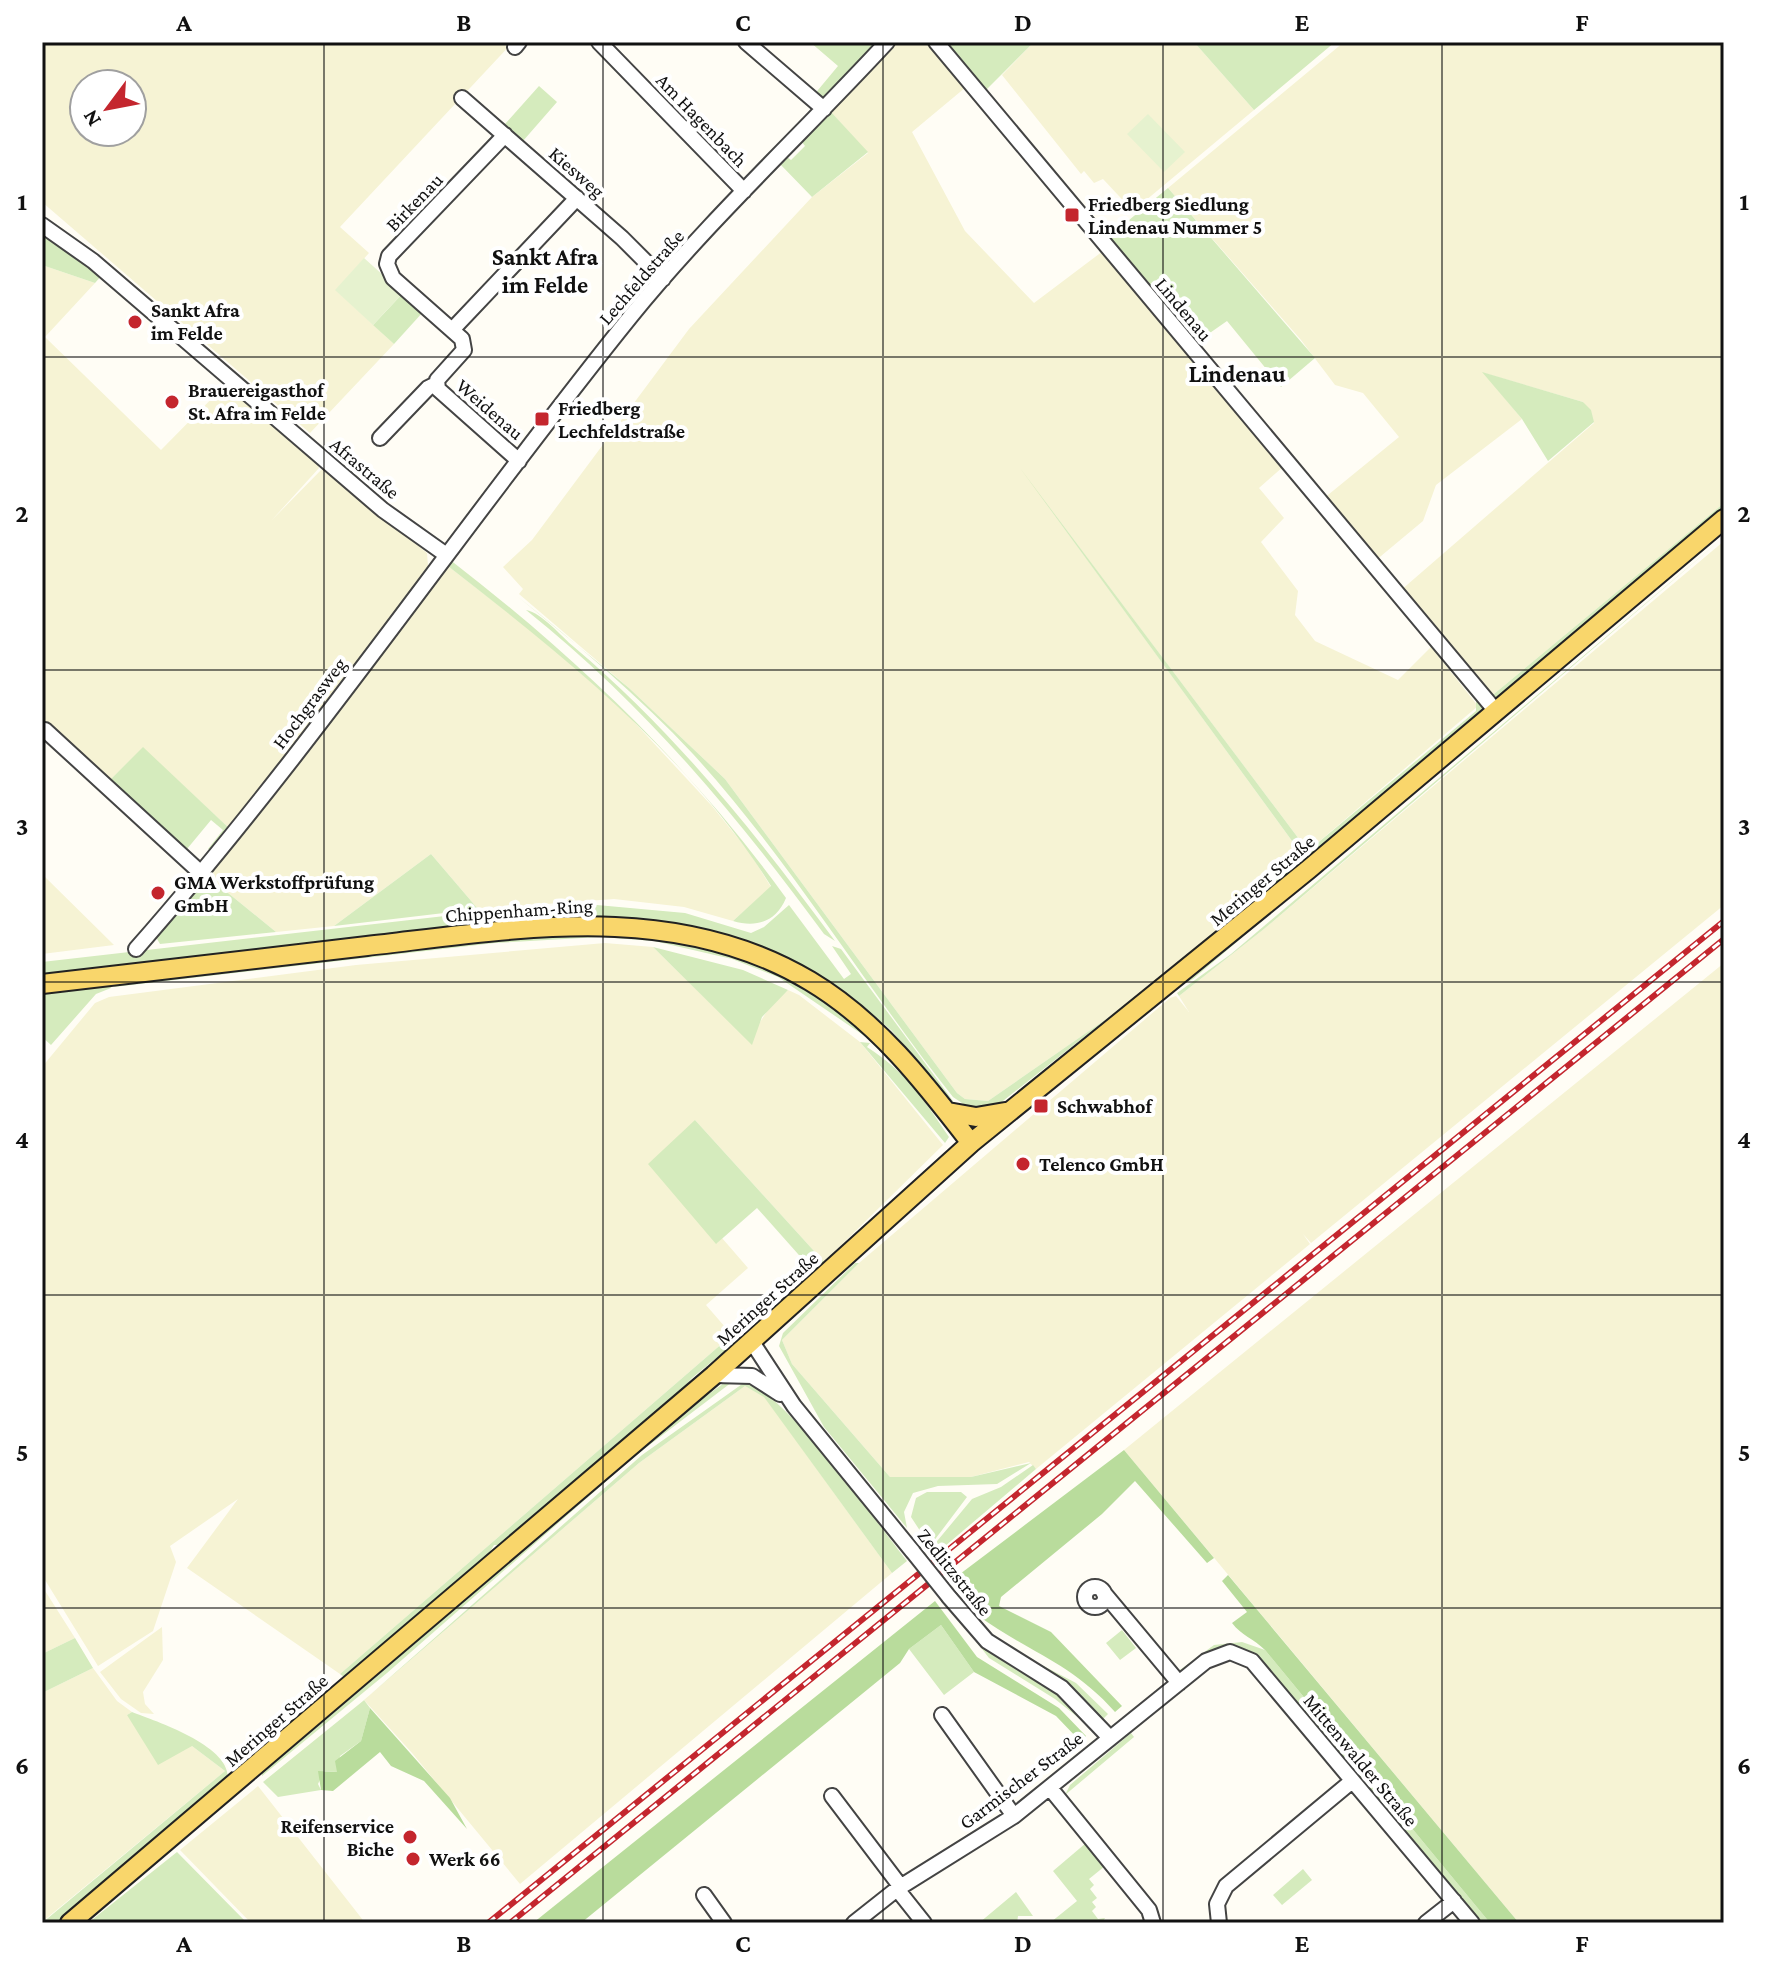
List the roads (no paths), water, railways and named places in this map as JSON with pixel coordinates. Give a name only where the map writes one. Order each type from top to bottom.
[{"type":"main road","name":"Meringer Straße","points":[[70,1923],[714,1375],[971,1143],[1250,918],[1724,519]]},
{"type":"main road","name":"Chippenham-Ring","points":[[42,984],[545,926],[649,928],[730,945],[810,981],[881,1035],[971,1143]]},
{"type":"main road","points":[[948,1112],[976,1117],[1012,1111]]},
{"type":"street","name":"Am Hagenbach","points":[[599,42],[744,191]]},
{"type":"street","points":[[746,42],[824,109]]},
{"type":"street","name":"Lechfeldstraße","points":[[445,554],[663,279],[887,42]]},
{"type":"street","name":"Lindenau","points":[[936,42],[1495,710]]},
{"type":"street","name":"Kiesweg","points":[[462,98],[577,198],[663,279]]},
{"type":"street","name":"Birkenau","points":[[452,330],[393,278],[387,259],[505,135]]},
{"type":"street","points":[[452,330],[577,198]]},
{"type":"street","name":"Afrastraße","points":[[42,225],[93,261],[383,510],[445,554]]},
{"type":"street","name":"Weidenau","points":[[380,438],[428,388],[436,384],[464,350],[462,339],[452,330]]},
{"type":"street","name":"Weidenau","points":[[436,384],[519,461]]},
{"type":"street","name":"Hochgrasweg","points":[[136,949],[202,874],[323,720],[445,554]]},
{"type":"street","points":[[45,730],[202,874]]},
{"type":"street","name":"Zedlitzstraße","points":[[752,1342],[794,1406],[987,1641],[1062,1688],[1110,1738]]},
{"type":"street","name":"Zedlitzstraße","points":[[714,1375],[742,1375],[760,1379],[794,1406]]},
{"type":"street","points":[[1103,1592],[1179,1683]]},
{"type":"street","name":"Mittenwalder Straße","points":[[1206,1661],[1230,1652],[1252,1661],[1472,1923]]},
{"type":"street","name":"Garmischer Straße","points":[[854,1923],[899,1888],[1014,1816],[1206,1661]]},
{"type":"street","points":[[942,1715],[1014,1816]]},
{"type":"street","points":[[1219,1923],[1217,1904],[1226,1886],[1352,1781]]},
{"type":"street","points":[[1050,1788],[1149,1910],[1153,1923]]},
{"type":"street","points":[[832,1796],[924,1923]]},
{"type":"street","points":[[704,1895],[724,1923]]},
{"type":"street","points":[[1426,1923],[1454,1901]]},
{"type":"railway","points":[[488,1923],[1724,921]]},
{"type":"railway","points":[[510,1923],[1724,939]]},
{"type":"place","name":"Friedberg Siedlung Lindenau Nummer 5","points":[[1072,215]]},
{"type":"place","name":"Sankt Afra im Felde","points":[[135,322]]},
{"type":"place","name":"Brauereigasthof St. Afra im Felde","points":[[172,402]]},
{"type":"place","name":"Friedberg Lechfeldstraße","points":[[542,419]]},
{"type":"place","name":"GMA Werkstoffprüfung GmbH","points":[[158,893]]},
{"type":"place","name":"Schwabhof","points":[[1041,1106]]},
{"type":"place","name":"Telenco GmbH","points":[[1023,1164]]},
{"type":"place","name":"Reifenservice Biche","points":[[410,1837]]},
{"type":"place","name":"Werk 66","points":[[413,1859]]},
{"type":"district","name":"Sankt Afra im Felde","points":[[545,270]]},
{"type":"district","name":"Lindenau","points":[[1237,373]]}]
